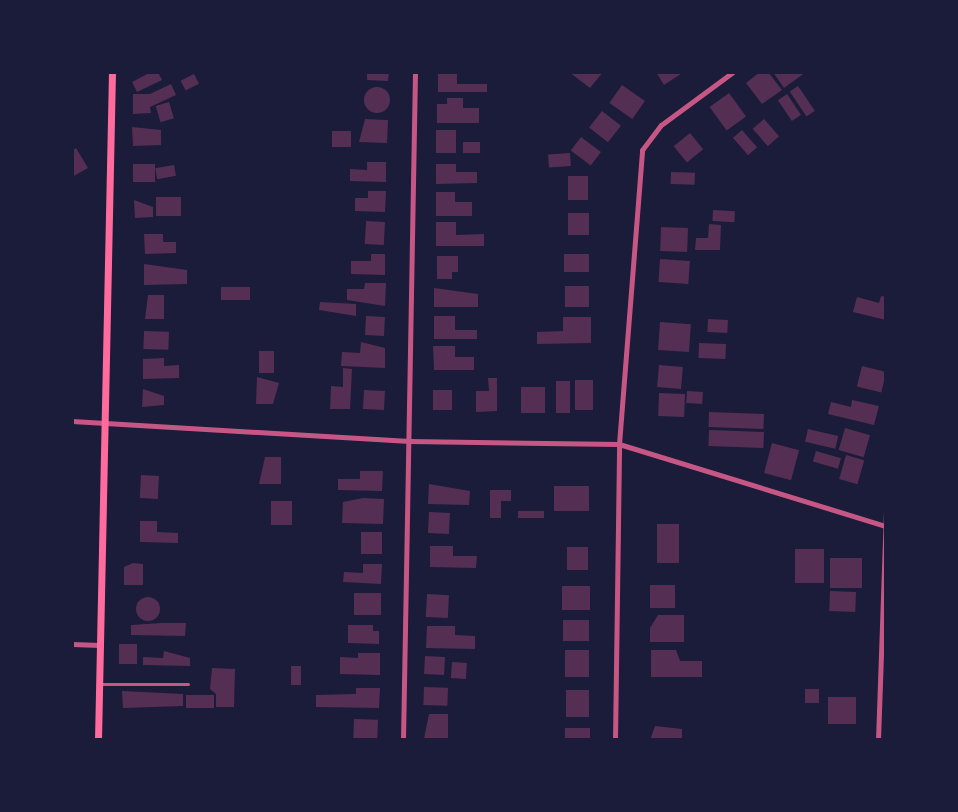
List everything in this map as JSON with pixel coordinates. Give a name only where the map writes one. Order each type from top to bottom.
[{"type":"main road","points":[[98,740],[112,72]]},
{"type":"street","points":[[403,740],[415,72]]},
{"type":"street","points":[[615,740],[619,444],[642,150],[661,125],[733,72]]},
{"type":"street","points":[[72,421],[103,427],[409,441],[619,444],[884,525]]},
{"type":"street","points":[[878,740],[886,509]]},
{"type":"street","points":[[72,644],[100,645]]},
{"type":"lane","points":[[99,684],[188,684]]},
{"type":"building","points":[[151,72],[158,72],[162,80],[137,92],[132,82]]},
{"type":"building","points":[[367,72],[389,72],[388,81],[367,80]]},
{"type":"building","points":[[438,72],[457,72],[457,84],[487,84],[487,92],[438,92]]},
{"type":"building","points":[[569,72],[603,72],[590,88]]},
{"type":"building","points":[[656,72],[684,72],[664,85]]},
{"type":"building","points":[[760,72],[768,72],[782,90],[762,104],[746,83]]},
{"type":"building","points":[[773,72],[806,72],[784,88]]},
{"type":"building","points":[[194,74],[199,84],[186,91],[181,81]]},
{"type":"building","points":[[171,84],[176,95],[150,107],[151,113],[133,114],[133,94],[150,94]]},
{"type":"building","points":[[622,85],[645,101],[632,119],[609,103]]},
{"type":"building","points":[[798,86],[815,111],[806,116],[790,92]]},
{"type":"building","points":[[377,87],[386,91],[390,100],[386,109],[377,113],[368,109],[364,100],[368,91]]},
{"type":"building","points":[[729,93],[746,116],[727,131],[710,107]]},
{"type":"building","points":[[787,94],[801,115],[792,121],[778,100]]},
{"type":"building","points":[[447,98],[463,98],[463,108],[479,108],[479,123],[437,123],[437,104],[447,104]]},
{"type":"building","points":[[169,102],[174,118],[161,122],[156,106]]},
{"type":"building","points":[[602,111],[621,126],[608,142],[589,128]]},
{"type":"building","points":[[365,119],[388,120],[387,143],[359,142]]},
{"type":"building","points":[[764,119],[779,136],[768,146],[753,129]]},
{"type":"building","points":[[132,127],[161,130],[161,145],[133,146]]},
{"type":"building","points":[[436,130],[456,130],[456,153],[436,153]]},
{"type":"building","points":[[742,130],[757,147],[748,155],[733,138]]},
{"type":"building","points":[[332,131],[351,131],[351,147],[332,147]]},
{"type":"building","points":[[690,133],[703,149],[687,163],[674,146]]},
{"type":"building","points":[[581,137],[601,152],[591,166],[571,151]]},
{"type":"building","points":[[463,142],[480,142],[480,153],[463,153]]},
{"type":"building","points":[[76,148],[88,168],[72,177],[72,151]]},
{"type":"building","points":[[570,153],[571,166],[549,168],[548,155]]},
{"type":"building","points":[[367,162],[386,162],[386,182],[350,181],[350,169],[367,170]]},
{"type":"building","points":[[133,164],[155,164],[155,182],[133,182]]},
{"type":"building","points":[[436,164],[456,164],[456,172],[477,172],[477,183],[436,184]]},
{"type":"building","points":[[174,165],[176,176],[157,179],[155,168]]},
{"type":"building","points":[[671,172],[695,173],[695,185],[671,184]]},
{"type":"building","points":[[568,176],[588,176],[588,200],[568,200]]},
{"type":"building","points":[[368,191],[386,191],[385,212],[355,211],[355,198],[368,198]]},
{"type":"building","points":[[436,192],[455,192],[455,202],[472,202],[472,216],[436,216]]},
{"type":"building","points":[[156,197],[181,197],[181,216],[156,216]]},
{"type":"building","points":[[134,200],[153,207],[153,217],[135,218]]},
{"type":"building","points":[[713,210],[735,211],[734,222],[712,221]]},
{"type":"building","points":[[568,213],[589,213],[589,235],[568,235]]},
{"type":"building","points":[[366,221],[385,222],[384,245],[365,244]]},
{"type":"building","points":[[436,222],[456,222],[456,235],[484,234],[484,246],[436,246]]},
{"type":"building","points":[[709,224],[721,225],[720,250],[695,250],[696,238],[708,238]]},
{"type":"building","points":[[661,227],[688,228],[687,252],[660,251]]},
{"type":"building","points":[[144,234],[163,234],[163,242],[176,242],[176,253],[145,254]]},
{"type":"building","points":[[371,254],[385,254],[385,275],[351,274],[351,261],[371,261]]},
{"type":"building","points":[[564,254],[589,254],[589,272],[564,272]]},
{"type":"building","points":[[437,256],[458,256],[458,272],[452,272],[452,279],[437,279]]},
{"type":"building","points":[[660,259],[690,261],[688,284],[658,282]]},
{"type":"building","points":[[144,264],[187,270],[187,284],[144,285]]},
{"type":"building","points":[[365,283],[386,283],[385,306],[347,300],[347,289],[364,289]]},
{"type":"building","points":[[565,286],[589,286],[589,307],[565,307]]},
{"type":"building","points":[[221,287],[250,287],[250,300],[221,300]]},
{"type":"building","points":[[434,288],[478,294],[478,307],[434,307]]},
{"type":"building","points":[[148,295],[164,295],[164,319],[145,319]]},
{"type":"building","points":[[881,296],[886,297],[886,320],[853,312],[857,297],[879,303]]},
{"type":"building","points":[[320,302],[356,304],[356,316],[319,310]]},
{"type":"building","points":[[366,316],[385,317],[384,336],[365,335]]},
{"type":"building","points":[[434,316],[455,316],[455,330],[477,330],[477,339],[434,339]]},
{"type":"building","points":[[563,317],[591,317],[591,343],[537,344],[537,332],[563,331]]},
{"type":"building","points":[[708,319],[728,320],[727,333],[707,332]]},
{"type":"building","points":[[660,322],[691,324],[689,352],[658,350]]},
{"type":"building","points":[[144,331],[169,332],[168,350],[143,349]]},
{"type":"building","points":[[361,342],[385,348],[385,368],[341,366],[342,352],[360,353]]},
{"type":"building","points":[[699,343],[726,344],[725,359],[698,358]]},
{"type":"building","points":[[433,346],[455,346],[455,357],[474,357],[474,370],[434,370]]},
{"type":"building","points":[[259,351],[274,351],[274,373],[259,373]]},
{"type":"building","points":[[164,358],[164,366],[179,365],[179,378],[143,379],[143,359]]},
{"type":"building","points":[[659,365],[683,367],[681,389],[657,387]]},
{"type":"building","points":[[862,366],[886,372],[881,392],[857,386]]},
{"type":"building","points":[[343,368],[352,369],[350,409],[330,409],[331,386],[343,387]]},
{"type":"building","points":[[257,377],[279,383],[273,404],[256,404]]},
{"type":"building","points":[[488,378],[497,378],[497,411],[476,412],[476,391],[489,391]]},
{"type":"building","points":[[575,380],[593,380],[593,410],[575,410]]},
{"type":"building","points":[[556,381],[570,381],[570,413],[556,413]]},
{"type":"building","points":[[521,387],[545,387],[545,413],[521,413]]},
{"type":"building","points":[[143,389],[164,396],[164,405],[142,407]]},
{"type":"building","points":[[364,390],[385,391],[384,410],[363,409]]},
{"type":"building","points":[[433,390],[452,390],[452,410],[433,410]]},
{"type":"building","points":[[687,391],[703,392],[702,404],[686,403]]},
{"type":"building","points":[[659,393],[685,394],[684,417],[658,416]]},
{"type":"building","points":[[852,400],[879,406],[874,425],[828,414],[831,402],[851,407]]},
{"type":"building","points":[[709,412],[764,414],[763,429],[708,427]]},
{"type":"building","points":[[845,428],[870,435],[864,457],[839,450]]},
{"type":"building","points":[[808,429],[838,436],[835,449],[805,442]]},
{"type":"building","points":[[709,430],[764,432],[763,448],[708,446]]},
{"type":"building","points":[[772,443],[799,450],[791,480],[764,473]]},
{"type":"building","points":[[816,451],[841,458],[838,469],[813,462]]},
{"type":"building","points":[[846,455],[864,460],[857,484],[839,479]]},
{"type":"building","points":[[265,457],[281,457],[281,484],[259,484]]},
{"type":"building","points":[[360,471],[383,471],[382,491],[338,490],[338,479],[360,479]]},
{"type":"building","points":[[141,475],[159,476],[158,499],[140,498]]},
{"type":"building","points":[[429,484],[470,491],[469,505],[428,504]]},
{"type":"building","points":[[554,486],[589,486],[589,511],[554,511]]},
{"type":"building","points":[[490,490],[511,490],[511,501],[501,501],[501,518],[490,518]]},
{"type":"building","points":[[363,498],[384,499],[383,524],[342,523],[343,502]]},
{"type":"building","points":[[271,501],[292,501],[292,525],[271,525]]},
{"type":"building","points":[[518,511],[544,511],[544,518],[518,518]]},
{"type":"building","points":[[429,512],[450,513],[449,534],[428,533]]},
{"type":"building","points":[[140,521],[157,521],[157,532],[178,533],[178,543],[140,542]]},
{"type":"building","points":[[657,524],[679,524],[679,563],[657,563]]},
{"type":"building","points":[[361,532],[382,532],[382,554],[361,554]]},
{"type":"building","points":[[430,546],[453,546],[453,556],[477,556],[476,568],[430,567]]},
{"type":"building","points":[[567,547],[588,547],[588,570],[567,570]]},
{"type":"building","points":[[795,549],[824,549],[824,583],[795,583]]},
{"type":"building","points":[[830,558],[862,558],[862,588],[830,588]]},
{"type":"building","points":[[133,563],[143,564],[143,585],[124,585],[124,567]]},
{"type":"building","points":[[363,564],[382,564],[381,584],[343,582],[344,572],[363,573]]},
{"type":"building","points":[[650,585],[675,585],[675,608],[650,608]]},
{"type":"building","points":[[562,586],[590,586],[590,610],[562,610]]},
{"type":"building","points":[[830,591],[856,592],[855,612],[829,611]]},
{"type":"building","points":[[354,593],[381,593],[381,615],[354,615]]},
{"type":"building","points":[[427,594],[449,595],[448,618],[426,617]]},
{"type":"building","points":[[148,597],[156,601],[160,609],[156,617],[148,621],[140,617],[136,609],[140,601]]},
{"type":"building","points":[[658,615],[684,615],[684,642],[650,642],[650,628]]},
{"type":"building","points":[[563,620],[589,620],[589,641],[563,641]]},
{"type":"building","points":[[186,623],[185,636],[131,635],[131,625]]},
{"type":"building","points":[[348,625],[373,625],[373,631],[379,631],[379,644],[348,643]]},
{"type":"building","points":[[427,626],[455,626],[455,635],[475,636],[475,649],[426,648]]},
{"type":"building","points":[[119,644],[137,644],[137,664],[119,664]]},
{"type":"building","points":[[565,650],[589,650],[589,677],[565,677]]},
{"type":"building","points":[[651,650],[676,650],[680,661],[702,661],[702,677],[651,677]]},
{"type":"building","points":[[164,651],[190,658],[190,666],[143,665],[143,657],[163,658]]},
{"type":"building","points":[[358,653],[380,653],[380,675],[340,674],[340,657],[358,658]]},
{"type":"building","points":[[425,656],[445,657],[444,675],[424,674]]},
{"type":"building","points":[[452,662],[467,663],[466,679],[451,678]]},
{"type":"building","points":[[291,666],[301,666],[301,685],[291,685]]},
{"type":"building","points":[[212,668],[235,669],[234,707],[216,707],[216,694],[210,689]]},
{"type":"building","points":[[424,687],[448,688],[447,706],[423,705]]},
{"type":"building","points":[[356,688],[380,688],[379,708],[316,707],[316,695],[356,694]]},
{"type":"building","points":[[805,689],[819,689],[819,703],[805,703]]},
{"type":"building","points":[[566,690],[589,690],[589,717],[566,717]]},
{"type":"building","points":[[122,691],[183,694],[183,706],[123,708]]},
{"type":"building","points":[[186,695],[214,695],[214,708],[186,708]]},
{"type":"building","points":[[828,697],[856,697],[856,724],[828,724]]},
{"type":"building","points":[[429,714],[448,714],[448,740],[424,739]]},
{"type":"building","points":[[354,719],[378,720],[377,740],[353,739]]},
{"type":"building","points":[[655,726],[682,729],[682,740],[650,740]]},
{"type":"building","points":[[565,728],[590,728],[590,740],[565,740]]}]
